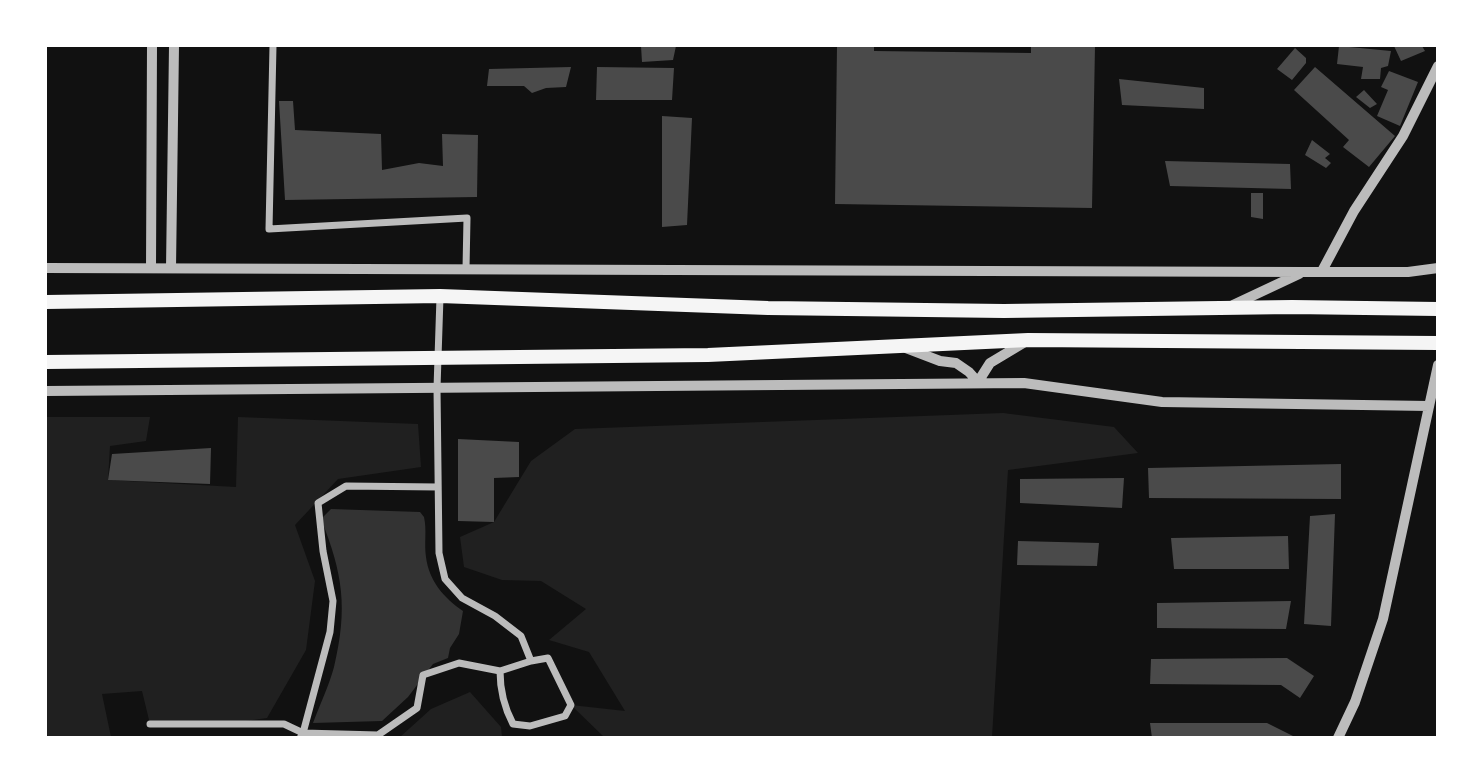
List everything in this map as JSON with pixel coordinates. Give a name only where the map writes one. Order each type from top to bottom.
[{"type":"highway","points":[[46,302],[440,296],[768,308],[976,311],[1228,307],[1437,309]]},
{"type":"highway","points":[[46,362],[708,355],[1028,340],[1437,343]]},
{"type":"street","points":[[150,268],[152,46]]},
{"type":"street","points":[[171,268],[174,46]]},
{"type":"street","points":[[273,46],[269,229],[467,218],[466,269]]},
{"type":"street","points":[[1322,271],[1354,211],[1403,136],[1437,66]]},
{"type":"street","points":[[46,268],[1437,271]]},
{"type":"street","points":[[1228,307],[1302,272]]},
{"type":"street","points":[[440,296],[437,388],[439,553],[445,579],[462,598],[495,616],[521,636],[531,661]]},
{"type":"street","points":[[978,382],[990,363],[1028,340]]},
{"type":"street","points":[[899,345],[940,361],[956,363],[978,382]]},
{"type":"street","points":[[1338,737],[1355,702],[1383,619],[1437,365]]},
{"type":"street","points":[[46,391],[978,382],[1024,383],[1162,402],[1429,406]]},
{"type":"street","points":[[301,735],[330,632],[333,601],[323,551],[318,503],[346,486],[438,487]]},
{"type":"street","points":[[150,724],[284,724],[301,735],[378,735],[417,708],[423,675],[459,663],[500,671],[548,658],[571,705],[565,716],[530,726],[513,724],[500,687],[500,671]]},
{"type":"shaded area","points":[[1003,413],[1114,427],[1138,453],[1008,470],[992,737],[604,737],[571,705],[625,711],[589,652],[549,640],[586,609],[541,581],[502,580],[464,567],[460,537],[494,522],[531,461],[575,429]]},
{"type":"shaded area","points":[[46,417],[150,417],[146,441],[110,446],[108,480],[236,487],[238,417],[418,424],[421,467],[338,479],[295,525],[315,581],[306,650],[267,718],[219,725],[150,724],[142,691],[102,694],[111,737],[46,737]]},
{"type":"shaded area","points":[[331,509],[420,512],[425,522],[426,557],[430,574],[444,595],[463,611],[459,634],[450,648],[448,658],[433,664],[408,697],[382,721],[313,723],[332,674],[341,627],[338,574],[321,519]]},
{"type":"shaded area","points":[[470,692],[501,727],[502,737],[400,737],[431,709]]},
{"type":"building","points":[[641,46],[676,46],[673,60],[642,62]]},
{"type":"building","points":[[837,46],[874,46],[874,51],[1031,53],[1031,46],[1095,46],[1092,208],[835,204]]},
{"type":"building","points":[[1339,46],[1391,51],[1388,66],[1381,68],[1380,79],[1361,79],[1363,67],[1337,64]]},
{"type":"building","points":[[1394,46],[1422,46],[1425,51],[1401,61]]},
{"type":"building","points":[[1295,48],[1306,58],[1306,63],[1292,80],[1277,69]]},
{"type":"building","points":[[571,67],[566,87],[546,88],[532,93],[524,86],[487,86],[489,69]]},
{"type":"building","points":[[597,67],[674,68],[672,100],[596,100]]},
{"type":"building","points":[[1315,67],[1395,136],[1369,167],[1343,147],[1349,140],[1294,90]]},
{"type":"building","points":[[1389,71],[1418,82],[1400,126],[1377,116],[1388,90],[1381,87]]},
{"type":"building","points":[[1119,79],[1204,88],[1204,109],[1122,105]]},
{"type":"building","points":[[1364,90],[1377,104],[1370,108],[1356,97]]},
{"type":"building","points":[[279,101],[293,101],[295,130],[381,134],[382,170],[419,163],[443,166],[442,134],[478,135],[477,197],[285,200]]},
{"type":"building","points":[[662,116],[692,118],[687,225],[662,227]]},
{"type":"building","points":[[1312,140],[1330,154],[1325,158],[1331,163],[1326,168],[1305,155]]},
{"type":"building","points":[[1165,161],[1290,164],[1291,189],[1170,186]]},
{"type":"building","points":[[1251,193],[1263,193],[1263,219],[1251,217]]},
{"type":"building","points":[[458,439],[519,442],[519,477],[494,478],[494,522],[458,521]]},
{"type":"building","points":[[211,448],[210,484],[108,480],[112,454]]},
{"type":"building","points":[[1341,464],[1341,499],[1149,498],[1148,468]]},
{"type":"building","points":[[1124,478],[1122,508],[1020,503],[1020,479]]},
{"type":"building","points":[[1335,514],[1331,626],[1304,624],[1310,516]]},
{"type":"building","points":[[1288,536],[1289,569],[1174,569],[1171,538]]},
{"type":"building","points":[[1018,541],[1099,543],[1097,566],[1017,565]]},
{"type":"building","points":[[1291,601],[1286,629],[1157,628],[1157,603]]},
{"type":"building","points":[[1287,658],[1314,676],[1300,698],[1281,685],[1150,684],[1151,659]]},
{"type":"building","points":[[1150,723],[1267,723],[1293,736],[1152,738]]}]
